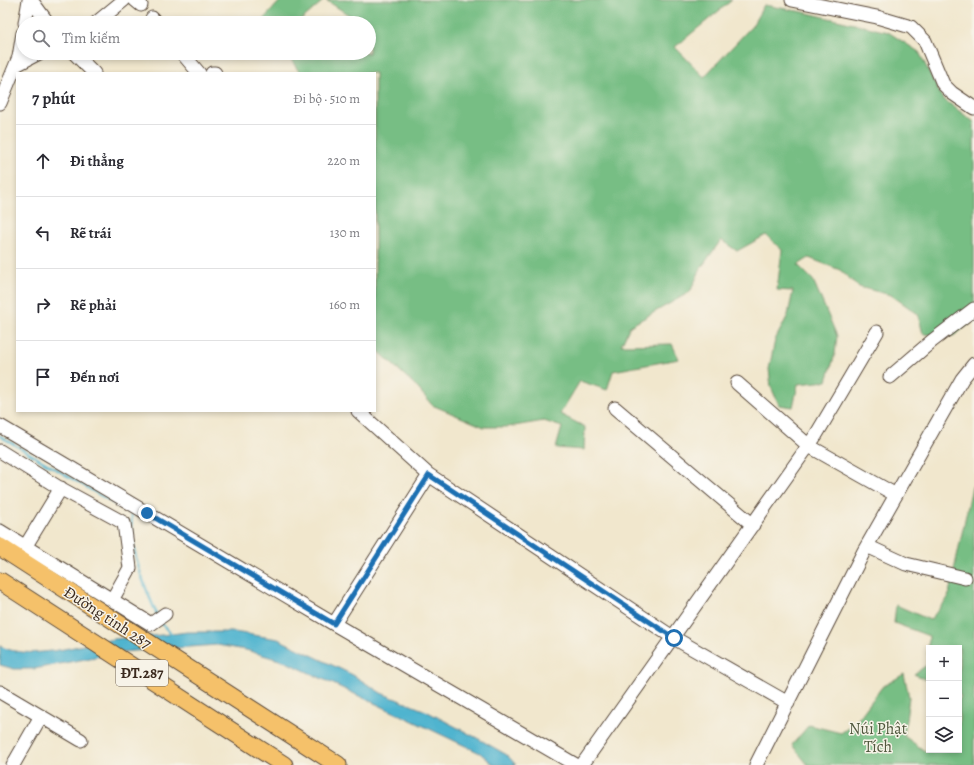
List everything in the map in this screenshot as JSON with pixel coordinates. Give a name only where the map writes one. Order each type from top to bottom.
[{"type":"main road","name":"Đường tỉnh 287","points":[[0,547],[338,765]]},
{"type":"main road","name":"Đường tỉnh 287","points":[[0,582],[284,765]]},
{"type":"street","points":[[27,16],[30,0]]},
{"type":"street","points":[[30,0],[43,16]]},
{"type":"street","points":[[105,16],[124,0]]},
{"type":"street","points":[[792,0],[877,17],[911,27],[925,42],[944,84],[952,93],[974,108]]},
{"type":"street","points":[[0,103],[17,60]]},
{"type":"street","points":[[16,65],[26,60]]},
{"type":"street","points":[[81,60],[93,72]]},
{"type":"street","points":[[188,60],[198,72]]},
{"type":"street","points":[[890,377],[932,341],[974,309]]},
{"type":"street","points":[[582,765],[674,638],[809,446],[877,332]]},
{"type":"street","points":[[756,765],[867,546],[962,379],[974,364]]},
{"type":"street","points":[[737,383],[809,446],[896,495]]},
{"type":"street","points":[[615,408],[753,525]]},
{"type":"street","points":[[359,412],[429,475],[674,638],[788,703]]},
{"type":"street","points":[[0,426],[334,624],[576,765]]},
{"type":"street","points":[[0,451],[60,488],[124,523],[130,568],[112,600]]},
{"type":"street","points":[[334,624],[429,475]]},
{"type":"street","points":[[25,547],[60,488]]},
{"type":"street","points":[[0,531],[152,623]]},
{"type":"street","points":[[867,546],[906,564],[965,578]]},
{"type":"street","points":[[135,634],[165,614]]},
{"type":"street","points":[[0,692],[81,740]]},
{"type":"street","points":[[13,765],[41,716]]},
{"type":"green space","points":[[281,0],[324,0],[306,16],[266,16]]},
{"type":"green space","points":[[326,0],[732,0],[675,47],[704,77],[752,26],[764,5],[803,12],[888,32],[919,52],[942,98],[974,122],[974,321],[953,336],[923,334],[918,314],[891,295],[859,287],[840,270],[809,258],[798,265],[813,280],[837,336],[835,354],[827,381],[798,384],[793,407],[779,405],[771,387],[769,369],[775,340],[788,315],[793,291],[777,290],[782,250],[766,235],[737,251],[721,240],[701,268],[690,292],[630,326],[621,345],[672,344],[679,359],[613,371],[607,390],[580,381],[560,414],[585,427],[584,450],[556,448],[562,427],[544,421],[508,427],[484,427],[432,405],[415,385],[376,349],[376,72],[299,72],[291,60],[376,60],[376,16],[350,16]]},
{"type":"green space","name":"Núi Phật Tích","points":[[974,484],[974,765],[808,765],[792,745],[809,725],[841,733],[856,722],[882,687],[904,674],[909,697],[904,736],[926,753],[962,753],[962,645],[928,645],[929,636],[894,623],[896,605],[930,620],[948,598],[972,487]]},
{"type":"green space","name":"Núi Phật Tích","points":[[926,666],[926,680],[914,674]]},
{"type":"water","points":[[187,632],[234,632],[278,639],[353,675],[381,693],[426,711],[477,738],[507,755],[516,765],[494,765],[480,753],[286,662],[246,650],[217,645],[121,652],[34,669],[14,669],[0,665],[0,646],[12,650],[41,652],[114,639]]},
{"type":"waterway","points":[[0,436],[130,513],[132,516],[133,541],[138,567],[157,615]]},
{"type":"waterway","points":[[161,623],[174,637]]},
{"type":"route","points":[[147,513],[334,624],[429,475],[674,638]]}]
